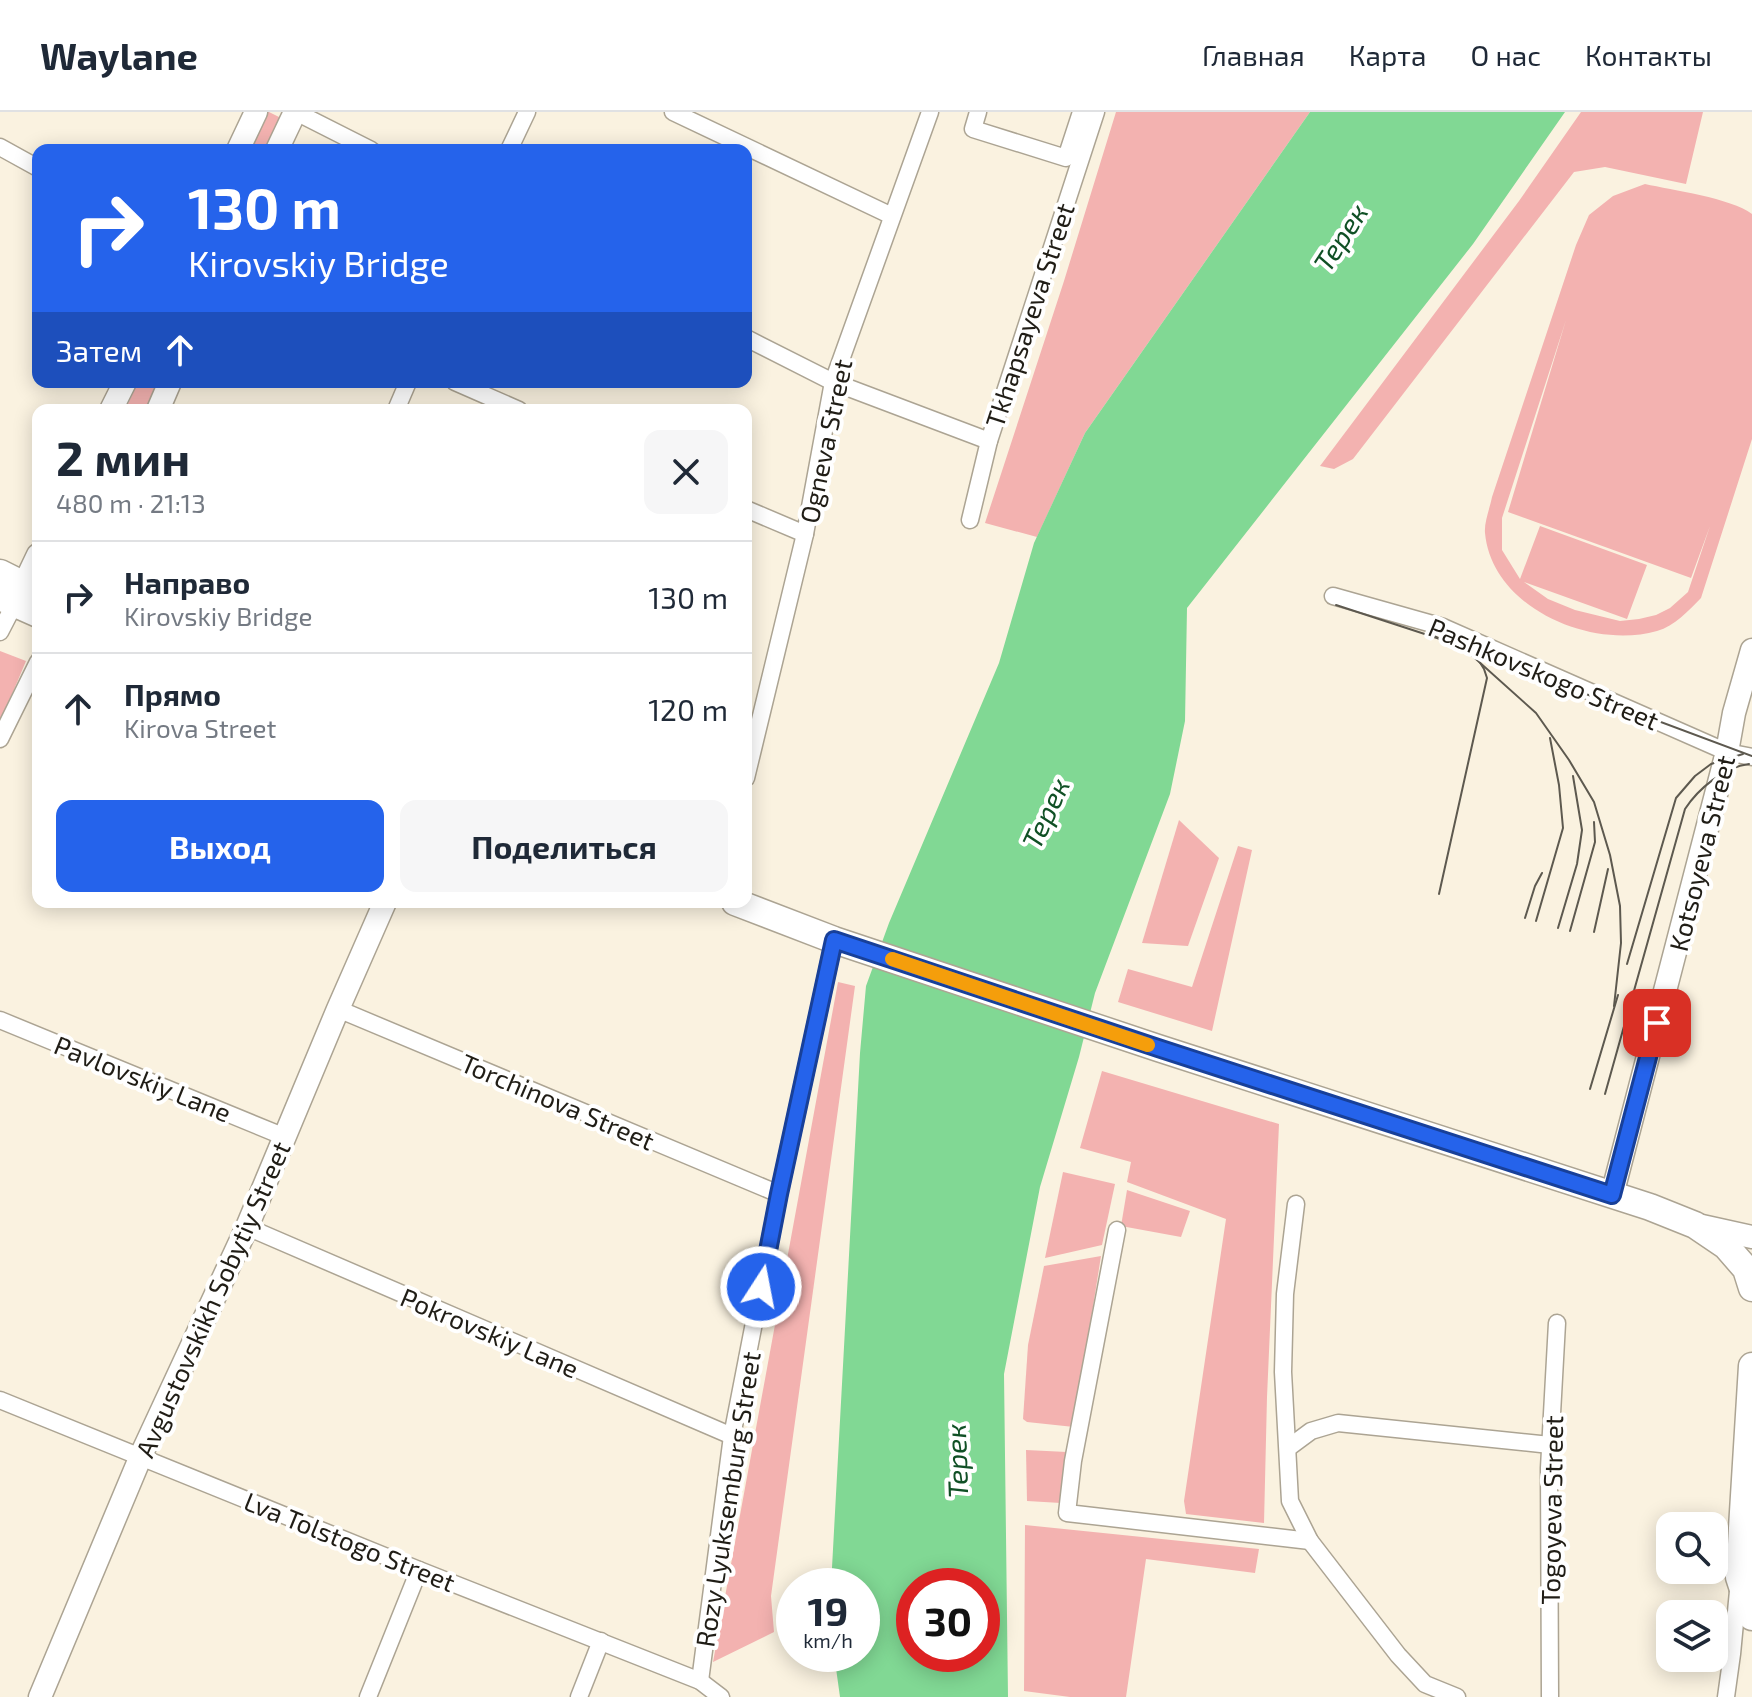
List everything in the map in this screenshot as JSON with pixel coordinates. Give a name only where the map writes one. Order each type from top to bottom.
[{"type":"main road","points":[[0,573],[23,599]]},
{"type":"main road","points":[[752,893],[840,942]]},
{"type":"main road","points":[[751,908],[840,942],[1158,1048],[1650,1207],[1695,1225],[1726,1246],[1746,1269],[1752,1288]]},
{"type":"main road","points":[[1752,1366],[1739,1577],[1752,1617]]},
{"type":"street","points":[[241,144],[256,112]]},
{"type":"street","points":[[280,144],[295,112],[359,144]]},
{"type":"street","points":[[512,144],[527,112]]},
{"type":"street","points":[[673,112],[740,144]]},
{"type":"street","name":"Ogneva Street","points":[[752,753],[805,534],[833,382],[930,112]]},
{"type":"street","points":[[978,112],[973,129],[1066,158],[1081,112]]},
{"type":"street","name":"Tkhapsayeva Street","points":[[970,520],[989,441],[1096,112]]},
{"type":"street","points":[[0,147],[32,165]]},
{"type":"street","points":[[752,150],[892,216]]},
{"type":"street","points":[[752,341],[833,382],[989,441]]},
{"type":"street","points":[[469,388],[505,404]]},
{"type":"street","points":[[752,512],[805,534]]},
{"type":"street","points":[[0,632],[23,599],[32,573]]},
{"type":"street","name":"Pashkovskogo Street","points":[[1333,596],[1443,627],[1727,752],[1752,757]]},
{"type":"street","name":"Kotsoyeva Street","points":[[1612,1195],[1752,650]]},
{"type":"street","points":[[0,739],[32,674]]},
{"type":"street","name":"Avgustovskikh Sobytiy Street","points":[[40,1697],[141,1457],[247,1227],[382,908]]},
{"type":"street","name":"Rozy Lyuksemburg Street","points":[[700,1681],[732,1436],[779,1194],[840,942]]},
{"type":"street","name":"Torchinova Street","points":[[338,1009],[779,1194]]},
{"type":"street","name":"Pavlovskiy Lane","points":[[0,1020],[285,1137]]},
{"type":"street","points":[[1296,1204],[1285,1294],[1283,1372],[1290,1501],[1310,1541],[1411,1671],[1425,1684],[1457,1697]]},
{"type":"street","points":[[1695,1225],[1752,1237]]},
{"type":"street","name":"Pokrovskiy Lane","points":[[247,1227],[732,1436]]},
{"type":"street","points":[[1117,1230],[1075,1450],[1067,1513],[1310,1541]]},
{"type":"street","name":"Togoyeva Street","points":[[1550,1697],[1550,1445],[1557,1323]]},
{"type":"street","name":"Lva Tolstogo Street","points":[[0,1400],[700,1681],[721,1697]]},
{"type":"street","points":[[1288,1448],[1311,1431],[1338,1423],[1550,1445]]},
{"type":"street","points":[[368,1697],[419,1570]]},
{"type":"street","points":[[1726,1697],[1739,1577]]},
{"type":"street","points":[[579,1697],[601,1641]]},
{"type":"shaded area","points":[[264,112],[281,118],[269,144],[250,144]]},
{"type":"shaded area","points":[[1116,112],[1310,112],[1085,433],[1037,537],[985,523]]},
{"type":"shaded area","points":[[1581,112],[1703,112],[1686,184],[1605,167],[1574,172],[1353,459],[1334,469],[1320,466],[1519,201]]},
{"type":"shaded area","points":[[1645,184],[1716,199],[1752,214],[1752,439],[1701,598],[1670,626],[1631,635],[1603,634],[1575,628],[1525,602],[1506,583],[1492,560],[1485,533],[1492,497],[1576,245],[1589,215],[1613,196]],"holes":[[[1566,320],[1508,512],[1691,578],[1710,526],[1688,592],[1670,608],[1656,615],[1620,621],[1575,610],[1548,599],[1524,582],[1627,619],[1647,565],[1540,526],[1520,579],[1502,550],[1502,518]]]},
{"type":"shaded area","points":[[135,388],[157,388],[150,404],[128,404]]},
{"type":"shaded area","points":[[0,651],[26,661],[0,723]]},
{"type":"shaded area","points":[[1179,820],[1219,858],[1188,946],[1142,943]]},
{"type":"shaded area","points":[[1238,846],[1252,850],[1212,1031],[1118,1002],[1128,969],[1192,987]]},
{"type":"shaded area","points":[[838,982],[855,986],[771,1596],[774,1632],[713,1662]]},
{"type":"shaded area","points":[[1102,1071],[1279,1124],[1264,1523],[1186,1514],[1184,1501],[1226,1219],[1127,1182],[1131,1162],[1080,1148]]},
{"type":"shaded area","points":[[1063,1172],[1115,1184],[1102,1245],[1045,1258]]},
{"type":"shaded area","points":[[1127,1190],[1190,1211],[1181,1237],[1121,1226]]},
{"type":"shaded area","points":[[1101,1256],[1074,1427],[1027,1422],[1023,1419],[1028,1345],[1044,1266]]},
{"type":"shaded area","points":[[1026,1450],[1067,1452],[1061,1503],[1027,1501]]},
{"type":"shaded area","points":[[1025,1525],[1259,1549],[1255,1573],[1146,1559],[1126,1697],[1070,1697],[1024,1691]]},
{"type":"water","name":"Терек","points":[[1310,112],[1565,112],[1473,244],[1187,608],[1185,721],[1170,794],[1095,993],[1040,1187],[1004,1374],[1008,1697],[840,1697],[837,1672],[880,1672],[880,1568],[832,1568],[866,986],[889,923],[999,663],[1034,543],[1085,433]]},
{"type":"tram line","points":[[1336,605],[1443,640]]},
{"type":"tram line","points":[[1434,636],[1468,652],[1536,713],[1594,802],[1610,855],[1620,906],[1621,943],[1614,1006]]},
{"type":"tram line","points":[[1476,653],[1752,756]]},
{"type":"tram line","points":[[1439,894],[1487,678],[1479,661]]},
{"type":"tram line","points":[[1536,921],[1563,828],[1550,738]]},
{"type":"tram line","points":[[1627,964],[1676,798],[1695,776],[1711,764],[1743,754]]},
{"type":"tram line","points":[[1605,1094],[1685,809],[1712,780],[1730,769],[1749,764]]},
{"type":"tram line","points":[[1558,928],[1577,864],[1582,830],[1573,776]]},
{"type":"tram line","points":[[1570,931],[1595,842],[1594,822]]},
{"type":"tram line","points":[[1594,932],[1608,869]]},
{"type":"tram line","points":[[1525,918],[1542,873]]},
{"type":"tram line","points":[[1590,1089],[1618,995]]},
{"type":"slow traffic","points":[[892,959],[1148,1045]]},
{"type":"route","points":[[761,1287],[834,940],[1612,1195],[1657,1023]]}]
